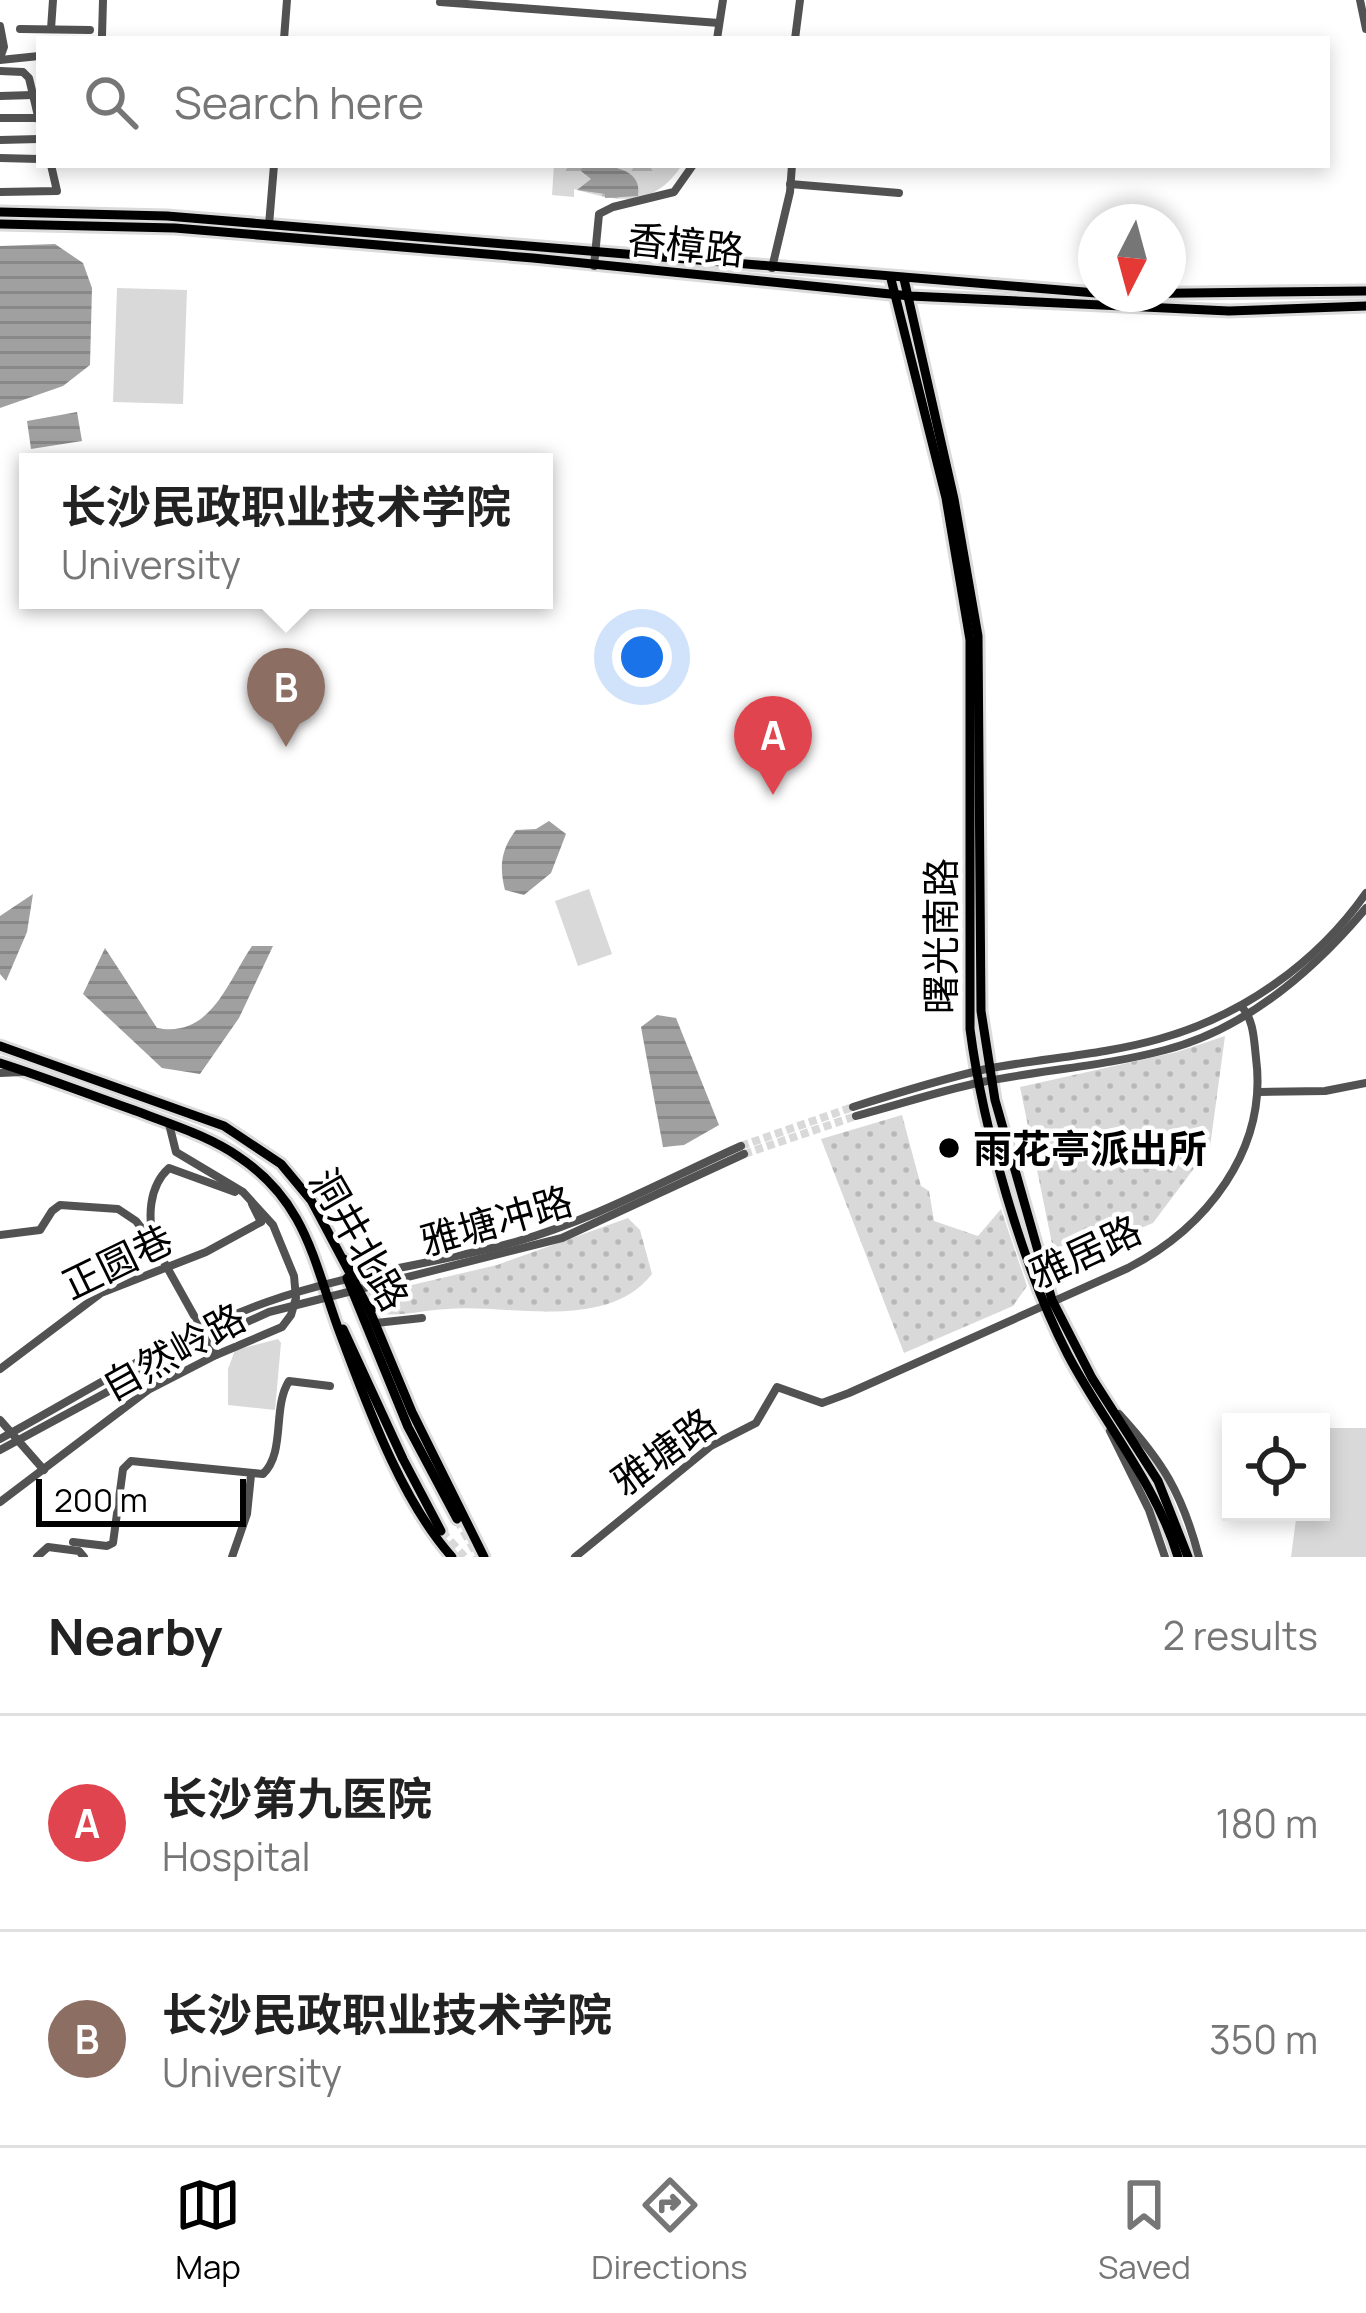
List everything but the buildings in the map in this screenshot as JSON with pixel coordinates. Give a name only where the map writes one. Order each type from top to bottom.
[{"type":"main road","name":"香樟路","points":[[0,212],[128,214],[1078,292]]},
{"type":"main road","name":"香樟路","points":[[0,224],[142,226],[910,296],[1229,311],[1366,306]]},
{"type":"main road","name":"曙光南路","points":[[891,279],[946,498],[970,640],[970,1029],[976,1078],[1068,1354],[1159,1481],[1188,1557]]},
{"type":"main road","name":"曙光南路","points":[[904,279],[954,499],[978,636],[981,1011],[990,1075],[1049,1302]]},
{"type":"main road","points":[[1186,296],[1366,291]]},
{"type":"main road","name":"洞井北路","points":[[0,1046],[202,1116],[245,1136],[281,1164],[300,1185],[375,1322],[412,1412],[484,1557]]},
{"type":"main road","name":"洞井北路","points":[[0,1063],[169,1124],[239,1156],[266,1180],[297,1215],[380,1430],[415,1503],[452,1557]]},
{"type":"main road","points":[[340,1256],[359,1269],[386,1276],[374,1297],[375,1322]]},
{"type":"main road","points":[[353,1284],[408,1427],[457,1519]]},
{"type":"main road","points":[[334,1314],[441,1531]]},
{"type":"main road","name":"曙光南路","points":[[1108,1411],[1157,1504],[1178,1557]]},
{"type":"street","points":[[51,29],[53,0]]},
{"type":"street","points":[[102,35],[104,0]]},
{"type":"street","points":[[284,36],[287,0]]},
{"type":"street","points":[[717,36],[723,0]]},
{"type":"street","points":[[795,36],[800,0]]},
{"type":"street","points":[[1360,0],[1366,29]]},
{"type":"street","points":[[440,2],[719,22]]},
{"type":"street","points":[[0,26],[4,47],[0,59],[36,56]]},
{"type":"street","points":[[20,29],[90,30]]},
{"type":"street","points":[[0,71],[23,71],[36,106]]},
{"type":"street","points":[[0,96],[33,94]]},
{"type":"street","points":[[0,118],[36,119]]},
{"type":"street","points":[[0,140],[36,139]]},
{"type":"street","points":[[0,158],[36,159]]},
{"type":"street","points":[[0,192],[57,190],[51,168]]},
{"type":"street","points":[[269,225],[274,168]]},
{"type":"street","points":[[594,266],[599,214],[674,192],[690,168]]},
{"type":"street","points":[[772,268],[792,168]]},
{"type":"street","points":[[790,184],[899,194]]},
{"type":"street","points":[[1245,1010],[1322,946],[1366,893]]},
{"type":"street","points":[[855,1112],[976,1078],[1162,1051],[1209,1035],[1327,955],[1366,908]]},
{"type":"street","name":"雅居路","points":[[777,1387],[822,1403],[1150,1257],[1202,1216],[1239,1159],[1258,1092],[1245,1010]]},
{"type":"street","points":[[0,1073],[29,1072]]},
{"type":"street","points":[[1258,1092],[1325,1091],[1366,1083]]},
{"type":"street","name":"自然岭路","points":[[0,1502],[148,1390],[216,1354],[282,1327],[294,1305],[295,1276],[285,1248],[243,1192],[176,1152],[169,1124]]},
{"type":"street","name":"雅塘冲路","points":[[0,1450],[15,1437],[204,1334],[296,1293],[327,1290],[514,1243],[742,1150]]},
{"type":"street","points":[[154,1244],[149,1222],[153,1195],[159,1177],[170,1168],[240,1193],[265,1220]]},
{"type":"street","points":[[0,1235],[40,1230],[60,1205],[118,1210],[136,1220],[154,1244],[216,1354]]},
{"type":"street","name":"正圆巷","points":[[0,1370],[101,1293],[206,1252],[265,1220]]},
{"type":"street","name":"雅塘冲路","points":[[204,1334],[327,1290]]},
{"type":"street","points":[[375,1322],[422,1318]]},
{"type":"street","points":[[73,1542],[113,1543],[123,1469],[131,1461],[263,1474],[273,1462],[280,1395],[289,1381],[330,1386]]},
{"type":"street","name":"雅塘路","points":[[575,1557],[711,1446],[756,1423],[777,1387]]},
{"type":"street","points":[[1108,1411],[1165,1557]]},
{"type":"street","points":[[1108,1411],[1163,1466],[1183,1506],[1199,1557]]},
{"type":"street","points":[[0,1420],[44,1470]]},
{"type":"street","name":"雅塘冲路","points":[[0,1439],[15,1437]]},
{"type":"street","points":[[232,1557],[247,1514],[251,1475]]},
{"type":"street","points":[[37,1557],[48,1547],[79,1551],[84,1557]]},
{"type":"green space","points":[[554,168],[680,168],[659,189],[634,198],[574,189],[574,197],[552,195]]},
{"type":"green space","points":[[117,288],[187,290],[183,404],[113,402]]},
{"type":"green space","points":[[589,889],[612,954],[578,966],[555,901]]},
{"type":"green space","points":[[1225,1036],[1210,1147],[1153,1223],[1056,1263],[1020,1087],[1177,1052]]},
{"type":"green space","points":[[902,1115],[921,1186],[929,1191],[934,1221],[978,1236],[1001,1209],[1027,1286],[1013,1306],[904,1353],[821,1139]]},
{"type":"green space","points":[[628,1218],[640,1230],[652,1274],[633,1292],[610,1303],[556,1311],[472,1308],[382,1314],[382,1304],[399,1288],[497,1265]]},
{"type":"green space","points":[[278,1339],[275,1410],[228,1405],[228,1369],[235,1350]]},
{"type":"green space","points":[[1330,1428],[1366,1428],[1366,1557],[1291,1557],[1296,1521],[1330,1521]]},
{"type":"shaded area","points":[[616,168],[629,173],[638,186],[638,196],[605,198],[605,194],[577,190],[591,179],[581,171]]},
{"type":"shaded area","points":[[55,244],[83,263],[92,288],[90,365],[63,386],[0,408],[0,246]]},
{"type":"shaded area","points":[[77,412],[82,441],[31,449],[27,421]]},
{"type":"shaded area","points":[[549,821],[566,834],[551,873],[524,895],[505,890],[503,858],[511,837],[516,830],[536,829]]},
{"type":"shaded area","points":[[33,894],[27,932],[6,981],[0,974],[0,916]]},
{"type":"shaded area","points":[[252,946],[273,946],[239,1018],[200,1074],[162,1068],[83,994],[105,948],[157,1028],[191,1025],[215,1005]]},
{"type":"shaded area","points":[[657,1015],[676,1018],[719,1125],[684,1145],[663,1147],[641,1027]]},
{"type":"tunnel","points":[[741,1146],[853,1107]]},
{"type":"tunnel","points":[[744,1154],[856,1116]]},
{"type":"tunnel","points":[[457,1519],[479,1557]]},
{"type":"tunnel","points":[[441,1531],[464,1557]]},
{"type":"place","name":"长沙民政职业技术学院","points":[[286,747]]},
{"type":"place","name":"长沙第九医院","points":[[773,795]]},
{"type":"place","name":"雨花亭派出所","points":[[949,1148]]}]
